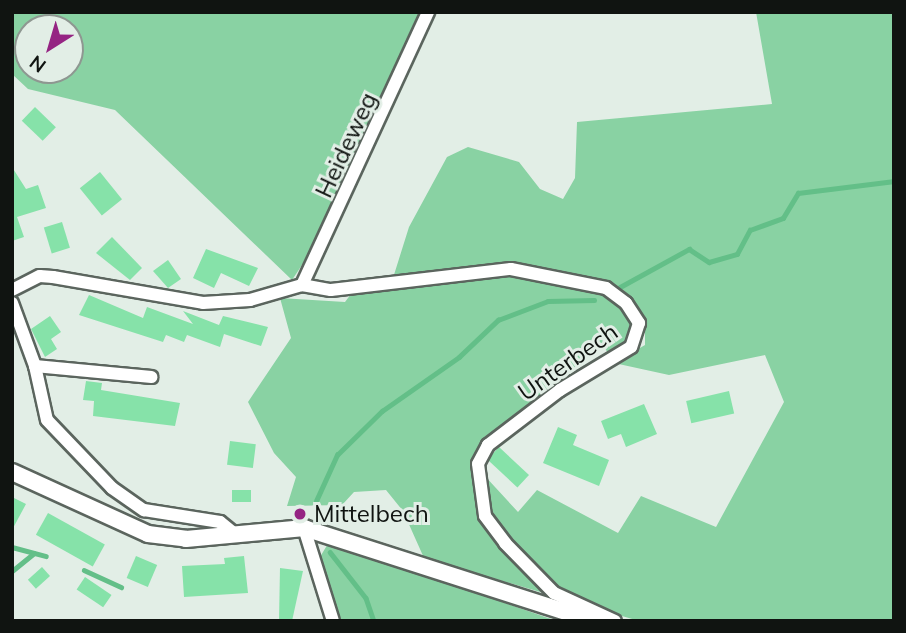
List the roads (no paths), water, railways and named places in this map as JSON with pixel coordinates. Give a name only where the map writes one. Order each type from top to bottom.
[{"type":"street","name":"Heideweg","points":[[298,287],[428,12]]},
{"type":"street","name":"Unterbech","points":[[298,287],[331,290],[512,268],[606,288],[626,303],[639,323],[631,347],[560,390],[488,445],[478,464],[485,516],[512,551],[554,593],[615,621]]},
{"type":"street","points":[[12,290],[40,276],[203,303],[250,300],[298,287]]},
{"type":"street","points":[[12,303],[35,366],[47,421],[112,488],[145,510],[220,522],[235,534]]},
{"type":"street","points":[[35,366],[151,377]]},
{"type":"street","points":[[12,472],[148,534],[186,539],[304,528],[594,621]]},
{"type":"street","points":[[304,528],[333,621]]},
{"type":"waterway","points":[[620,287],[689,249],[709,262],[737,254],[750,230],[783,218],[798,193],[894,181]]},
{"type":"waterway","points":[[316,501],[337,455],[382,411],[459,357],[498,320],[548,301],[594,300]]},
{"type":"waterway","points":[[12,547],[46,556]]},
{"type":"waterway","points":[[330,552],[366,598],[374,621]]},
{"type":"waterway","points":[[12,571],[34,553]]},
{"type":"waterway","points":[[84,570],[121,587]]},
{"type":"place","name":"Mittelbech","points":[[300,514]]}]
